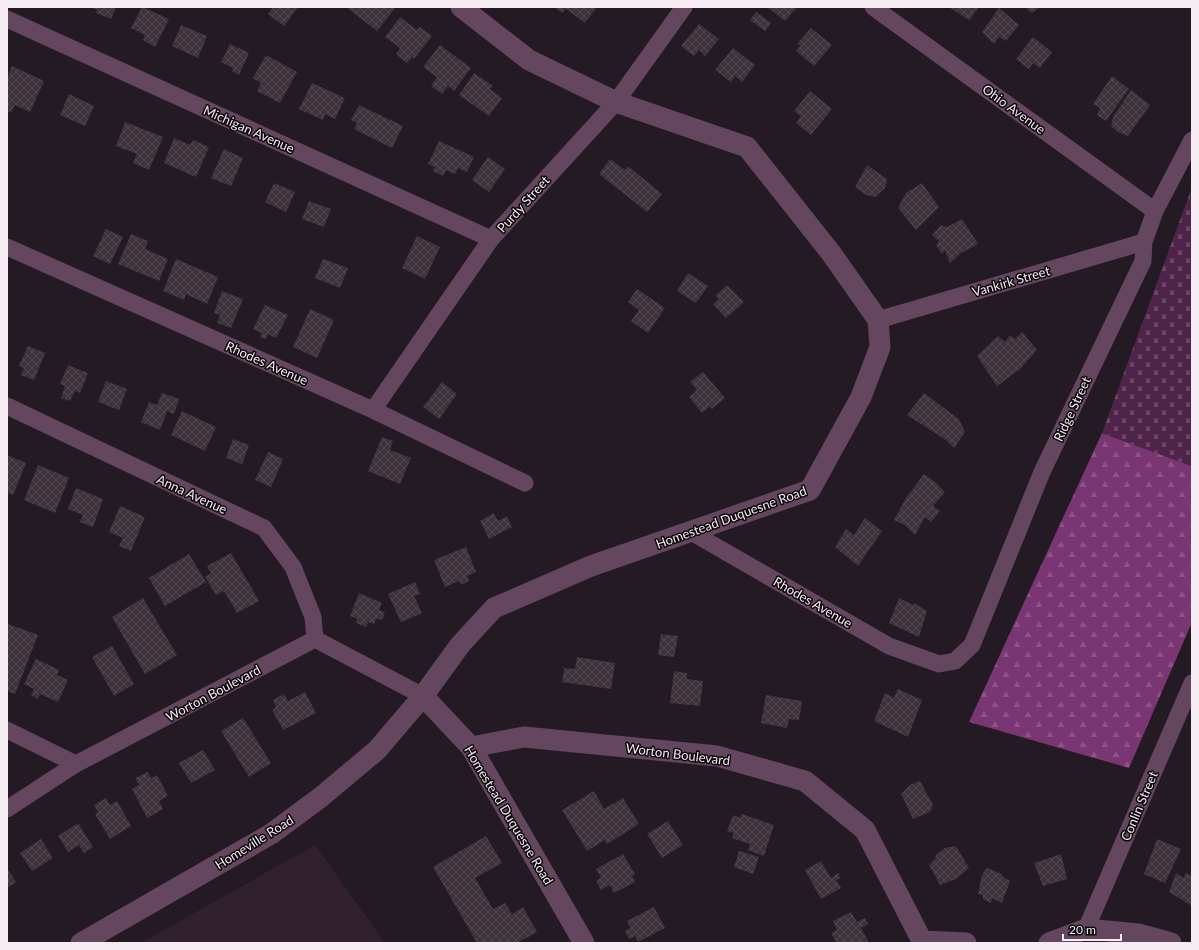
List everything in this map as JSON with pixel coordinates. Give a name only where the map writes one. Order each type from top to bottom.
[{"type":"street","points":[[461,7],[529,60],[616,102],[747,147],[831,253],[878,320]]},
{"type":"street","name":"Purdy Street","points":[[373,410],[491,239],[616,102],[684,7]]},
{"type":"street","name":"Ohio Avenue","points":[[873,7],[1156,211]]},
{"type":"street","name":"Michigan Avenue","points":[[7,19],[491,239]]},
{"type":"street","name":"Ridge Street","points":[[939,664],[955,661],[972,644],[1042,472],[1143,260],[1144,242],[1156,211],[1192,140]]},
{"type":"street","name":"Vankirk Street","points":[[878,320],[1144,242]]},
{"type":"street","name":"Rhodes Avenue","points":[[7,247],[373,410],[525,483]]},
{"type":"street","name":"Homestead Duquesne Road","points":[[584,943],[471,747],[423,696],[460,645],[494,608],[591,566],[810,490],[861,397],[880,346],[878,320]]},
{"type":"street","name":"Anna Avenue","points":[[7,406],[264,528],[293,567],[313,617],[315,639]]},
{"type":"street","name":"Rhodes Avenue","points":[[691,532],[889,646],[939,664]]},
{"type":"street","points":[[315,639],[423,696]]},
{"type":"street","name":"Worton Boulevard","points":[[7,809],[76,764],[315,639]]},
{"type":"street","name":"Conlin Street","points":[[1086,930],[1192,683]]},
{"type":"street","name":"Homeville Road","points":[[81,943],[271,834],[321,797],[377,750],[423,696]]},
{"type":"street","points":[[7,730],[76,764]]},
{"type":"street","name":"Worton Boulevard","points":[[471,747],[524,737],[717,756],[805,781],[865,830],[923,942],[966,943]]},
{"type":"street","points":[[1049,943],[1086,930],[1138,934],[1171,943]]},
{"type":"shaded area","points":[[315,845],[385,943],[141,943]]},
{"type":"green space","points":[[1192,187],[1192,466],[1102,433]]},
{"type":"green space","points":[[1102,433],[1192,466],[1192,622],[1129,768],[969,722]]},
{"type":"building","points":[[91,7],[116,7],[111,19],[96,13],[97,10]]},
{"type":"building","points":[[142,7],[169,19],[155,47],[143,40],[145,35],[131,28]]},
{"type":"building","points":[[273,7],[298,7],[284,26],[268,14]]},
{"type":"building","points":[[346,7],[396,7],[377,31]]},
{"type":"building","points":[[554,7],[597,7],[585,23],[566,9],[562,13]]},
{"type":"building","points":[[767,7],[797,7],[785,21]]},
{"type":"building","points":[[949,7],[979,7],[969,20]]},
{"type":"building","points":[[1025,7],[1040,7],[1032,13]]},
{"type":"building","points":[[999,8],[1019,25],[1006,41],[999,37],[994,44],[982,32]]},
{"type":"building","points":[[756,12],[771,23],[765,31],[750,20]]},
{"type":"building","points":[[400,17],[417,30],[420,27],[432,36],[414,59],[412,57],[407,63],[396,54],[400,48],[385,37]]},
{"type":"building","points":[[699,24],[719,39],[705,56],[699,50],[694,56],[681,46]]},
{"type":"building","points":[[181,25],[207,36],[198,58],[172,46]]},
{"type":"building","points":[[811,28],[832,45],[814,66],[796,51],[800,46],[797,44]]},
{"type":"building","points":[[1033,37],[1052,52],[1040,68],[1033,63],[1029,69],[1016,59]]},
{"type":"building","points":[[230,44],[249,53],[239,75],[232,71],[233,68],[221,62]]},
{"type":"building","points":[[440,45],[471,68],[454,91],[448,86],[442,94],[431,86],[437,77],[423,67]]},
{"type":"building","points":[[733,48],[755,65],[742,82],[735,76],[731,82],[715,70]]},
{"type":"building","points":[[266,55],[297,72],[280,103],[257,91],[261,83],[253,78]]},
{"type":"building","points":[[12,66],[44,81],[30,112],[15,105],[11,113],[7,111],[7,78]]},
{"type":"building","points":[[474,73],[493,86],[490,89],[502,98],[489,116],[459,95]]},
{"type":"building","points":[[1112,76],[1129,89],[1106,121],[1097,115],[1100,108],[1093,104]]},
{"type":"building","points":[[312,83],[345,98],[335,119],[325,114],[323,120],[299,109]]},
{"type":"building","points":[[1131,90],[1150,105],[1128,136],[1118,132],[1111,126],[1113,117]]},
{"type":"building","points":[[810,91],[832,109],[811,135],[796,123],[801,116],[794,111]]},
{"type":"building","points":[[69,94],[94,106],[85,126],[60,115]]},
{"type":"building","points":[[359,105],[403,126],[392,148],[354,129],[357,123],[351,120]]},
{"type":"building","points":[[125,122],[163,137],[149,170],[133,163],[137,154],[116,146]]},
{"type":"building","points":[[174,138],[190,145],[193,140],[209,147],[196,177],[164,163]]},
{"type":"building","points":[[439,141],[474,157],[467,172],[458,168],[455,174],[446,170],[443,176],[433,171],[435,167],[428,164]]},
{"type":"building","points":[[224,149],[243,158],[231,186],[211,178]]},
{"type":"building","points":[[488,157],[505,169],[489,192],[472,180]]},
{"type":"building","points":[[610,159],[625,170],[628,166],[662,194],[647,212],[599,174]]},
{"type":"building","points":[[867,165],[887,179],[885,188],[875,197],[866,195],[855,187]]},
{"type":"building","points":[[274,183],[295,192],[286,212],[265,202]]},
{"type":"building","points":[[922,183],[939,207],[916,230],[898,208],[906,193]]},
{"type":"building","points":[[309,201],[331,209],[324,227],[302,219]]},
{"type":"building","points":[[962,219],[978,244],[961,253],[950,263],[945,250],[942,254],[936,245],[939,241],[932,235],[941,225],[947,227]]},
{"type":"building","points":[[106,229],[123,237],[110,264],[93,256]]},
{"type":"building","points":[[131,234],[148,241],[145,249],[168,259],[159,281],[118,264]]},
{"type":"building","points":[[417,236],[440,247],[425,279],[402,268]]},
{"type":"building","points":[[176,259],[218,277],[207,304],[186,294],[184,300],[163,291]]},
{"type":"building","points":[[323,259],[348,268],[340,288],[315,278]]},
{"type":"building","points":[[688,273],[708,286],[696,303],[677,291]]},
{"type":"building","points":[[727,285],[744,302],[726,318],[713,304],[719,299],[715,296]]},
{"type":"building","points":[[637,289],[665,308],[648,333],[631,321],[639,310],[628,302]]},
{"type":"building","points":[[222,291],[243,299],[231,328],[217,323],[220,315],[214,313]]},
{"type":"building","points":[[265,305],[288,315],[276,338],[268,334],[266,339],[260,337],[262,333],[253,329]]},
{"type":"building","points":[[310,309],[334,320],[317,358],[293,347]]},
{"type":"building","points":[[1022,332],[1037,350],[1020,369],[997,386],[977,356],[998,336],[1005,342],[1010,335],[1015,339]]},
{"type":"building","points":[[28,346],[45,353],[34,380],[21,375],[24,368],[19,366]]},
{"type":"building","points":[[68,365],[88,373],[80,393],[75,391],[70,401],[61,398],[65,386],[60,384]]},
{"type":"building","points":[[703,372],[725,398],[712,409],[710,406],[702,413],[689,397],[697,390],[690,382]]},
{"type":"building","points":[[106,381],[127,389],[119,410],[98,402]]},
{"type":"building","points":[[442,382],[457,394],[439,419],[423,407]]},
{"type":"building","points":[[162,393],[179,399],[174,414],[167,411],[160,430],[141,422],[149,402],[157,405]]},
{"type":"building","points":[[924,393],[959,419],[965,432],[954,448],[946,440],[907,415]]},
{"type":"building","points":[[182,411],[216,427],[205,451],[171,435]]},
{"type":"building","points":[[382,437],[393,441],[390,450],[411,458],[400,484],[368,471]]},
{"type":"building","points":[[233,439],[249,445],[242,464],[226,458]]},
{"type":"building","points":[[268,452],[283,459],[271,487],[255,480]]},
{"type":"building","points":[[7,455],[26,463],[13,495],[7,492]]},
{"type":"building","points":[[38,465],[69,478],[55,513],[24,500]]},
{"type":"building","points":[[924,474],[945,492],[933,506],[940,511],[931,522],[925,517],[915,535],[905,525],[894,520],[906,498]]},
{"type":"building","points":[[76,488],[103,499],[93,527],[80,522],[83,515],[68,509]]},
{"type":"building","points":[[120,506],[145,517],[131,551],[119,546],[123,538],[109,532]]},
{"type":"building","points":[[494,513],[498,521],[507,516],[512,527],[489,539],[480,521]]},
{"type":"building","points":[[865,518],[882,531],[858,566],[835,547],[846,529],[854,535]]},
{"type":"building","points":[[466,547],[476,572],[467,576],[469,581],[461,585],[459,581],[445,587],[434,560]]},
{"type":"building","points":[[231,553],[259,601],[237,613],[224,591],[216,595],[205,577],[211,573],[207,566]]},
{"type":"building","points":[[189,554],[206,582],[165,606],[149,578]]},
{"type":"building","points":[[415,582],[420,594],[414,596],[422,613],[401,622],[388,594]]},
{"type":"building","points":[[359,593],[382,603],[379,610],[385,612],[382,620],[377,618],[374,624],[368,622],[366,627],[356,623],[357,619],[350,616]]},
{"type":"building","points":[[143,598],[177,655],[145,674],[112,617]]},
{"type":"building","points":[[899,598],[913,605],[914,603],[927,611],[919,637],[889,623]]},
{"type":"building","points":[[8,624],[38,635],[15,694],[7,691]]},
{"type":"building","points":[[661,634],[678,636],[674,657],[658,655]]},
{"type":"building","points":[[112,646],[134,684],[114,696],[92,657]]},
{"type":"building","points":[[577,657],[615,663],[611,689],[562,682],[564,668],[575,669]]},
{"type":"building","points":[[36,659],[59,670],[57,675],[68,680],[58,702],[40,694],[38,699],[31,695],[34,689],[24,684]]},
{"type":"building","points":[[674,671],[687,673],[687,679],[703,681],[700,706],[670,703]]},
{"type":"building","points":[[898,689],[922,700],[908,737],[874,721],[885,693],[894,698]]},
{"type":"building","points":[[305,692],[316,713],[283,730],[272,710],[276,707],[273,700],[284,694],[288,701]]},
{"type":"building","points":[[766,695],[802,701],[799,720],[789,719],[787,728],[761,723]]},
{"type":"building","points":[[243,718],[271,763],[249,777],[221,731]]},
{"type":"building","points":[[203,750],[215,770],[191,783],[179,763]]},
{"type":"building","points":[[148,772],[151,778],[157,775],[168,796],[159,801],[163,809],[147,818],[132,789],[139,785],[135,778]]},
{"type":"building","points":[[920,781],[933,805],[930,812],[913,819],[901,794],[910,785]]},
{"type":"building","points":[[594,791],[604,809],[623,798],[639,824],[607,844],[605,840],[587,851],[562,810]]},
{"type":"building","points":[[106,798],[110,805],[117,801],[131,826],[110,839],[95,814],[98,812],[94,805]]},
{"type":"building","points":[[742,814],[774,825],[764,856],[748,850],[750,844],[732,838],[734,833],[727,831],[733,815],[740,818]]},
{"type":"building","points":[[668,821],[683,845],[662,858],[647,834]]},
{"type":"building","points":[[78,823],[93,847],[84,853],[79,845],[68,852],[58,836]]},
{"type":"building","points":[[486,836],[502,863],[475,878],[493,909],[505,903],[512,914],[523,907],[537,932],[517,943],[477,943],[433,867]]},
{"type":"building","points":[[41,839],[53,858],[32,871],[20,853]]},
{"type":"building","points":[[1157,839],[1181,849],[1165,883],[1144,874]]},
{"type":"building","points":[[956,846],[969,868],[956,879],[940,885],[929,865],[936,858],[935,856],[945,848]]},
{"type":"building","points":[[739,851],[759,857],[753,874],[734,867]]},
{"type":"building","points":[[623,854],[635,874],[632,876],[635,882],[614,893],[610,885],[601,890],[596,881],[601,878],[596,869]]},
{"type":"building","points":[[1061,854],[1067,879],[1043,886],[1034,863]]},
{"type":"building","points":[[821,861],[831,878],[838,873],[841,878],[836,880],[841,888],[821,899],[805,870]]},
{"type":"building","points":[[7,868],[16,882],[7,888]]},
{"type":"building","points":[[987,868],[1002,874],[1003,877],[1010,881],[1002,903],[992,898],[991,903],[983,899],[983,895],[978,894],[982,875]]},
{"type":"building","points":[[1176,873],[1183,878],[1186,873],[1192,876],[1192,906],[1169,892]]},
{"type":"building","points":[[654,907],[665,928],[638,942],[635,936],[629,939],[625,931],[631,928],[627,921]]},
{"type":"building","points":[[851,912],[857,922],[865,918],[868,924],[861,928],[869,943],[837,943],[831,933],[837,930],[833,921]]}]
